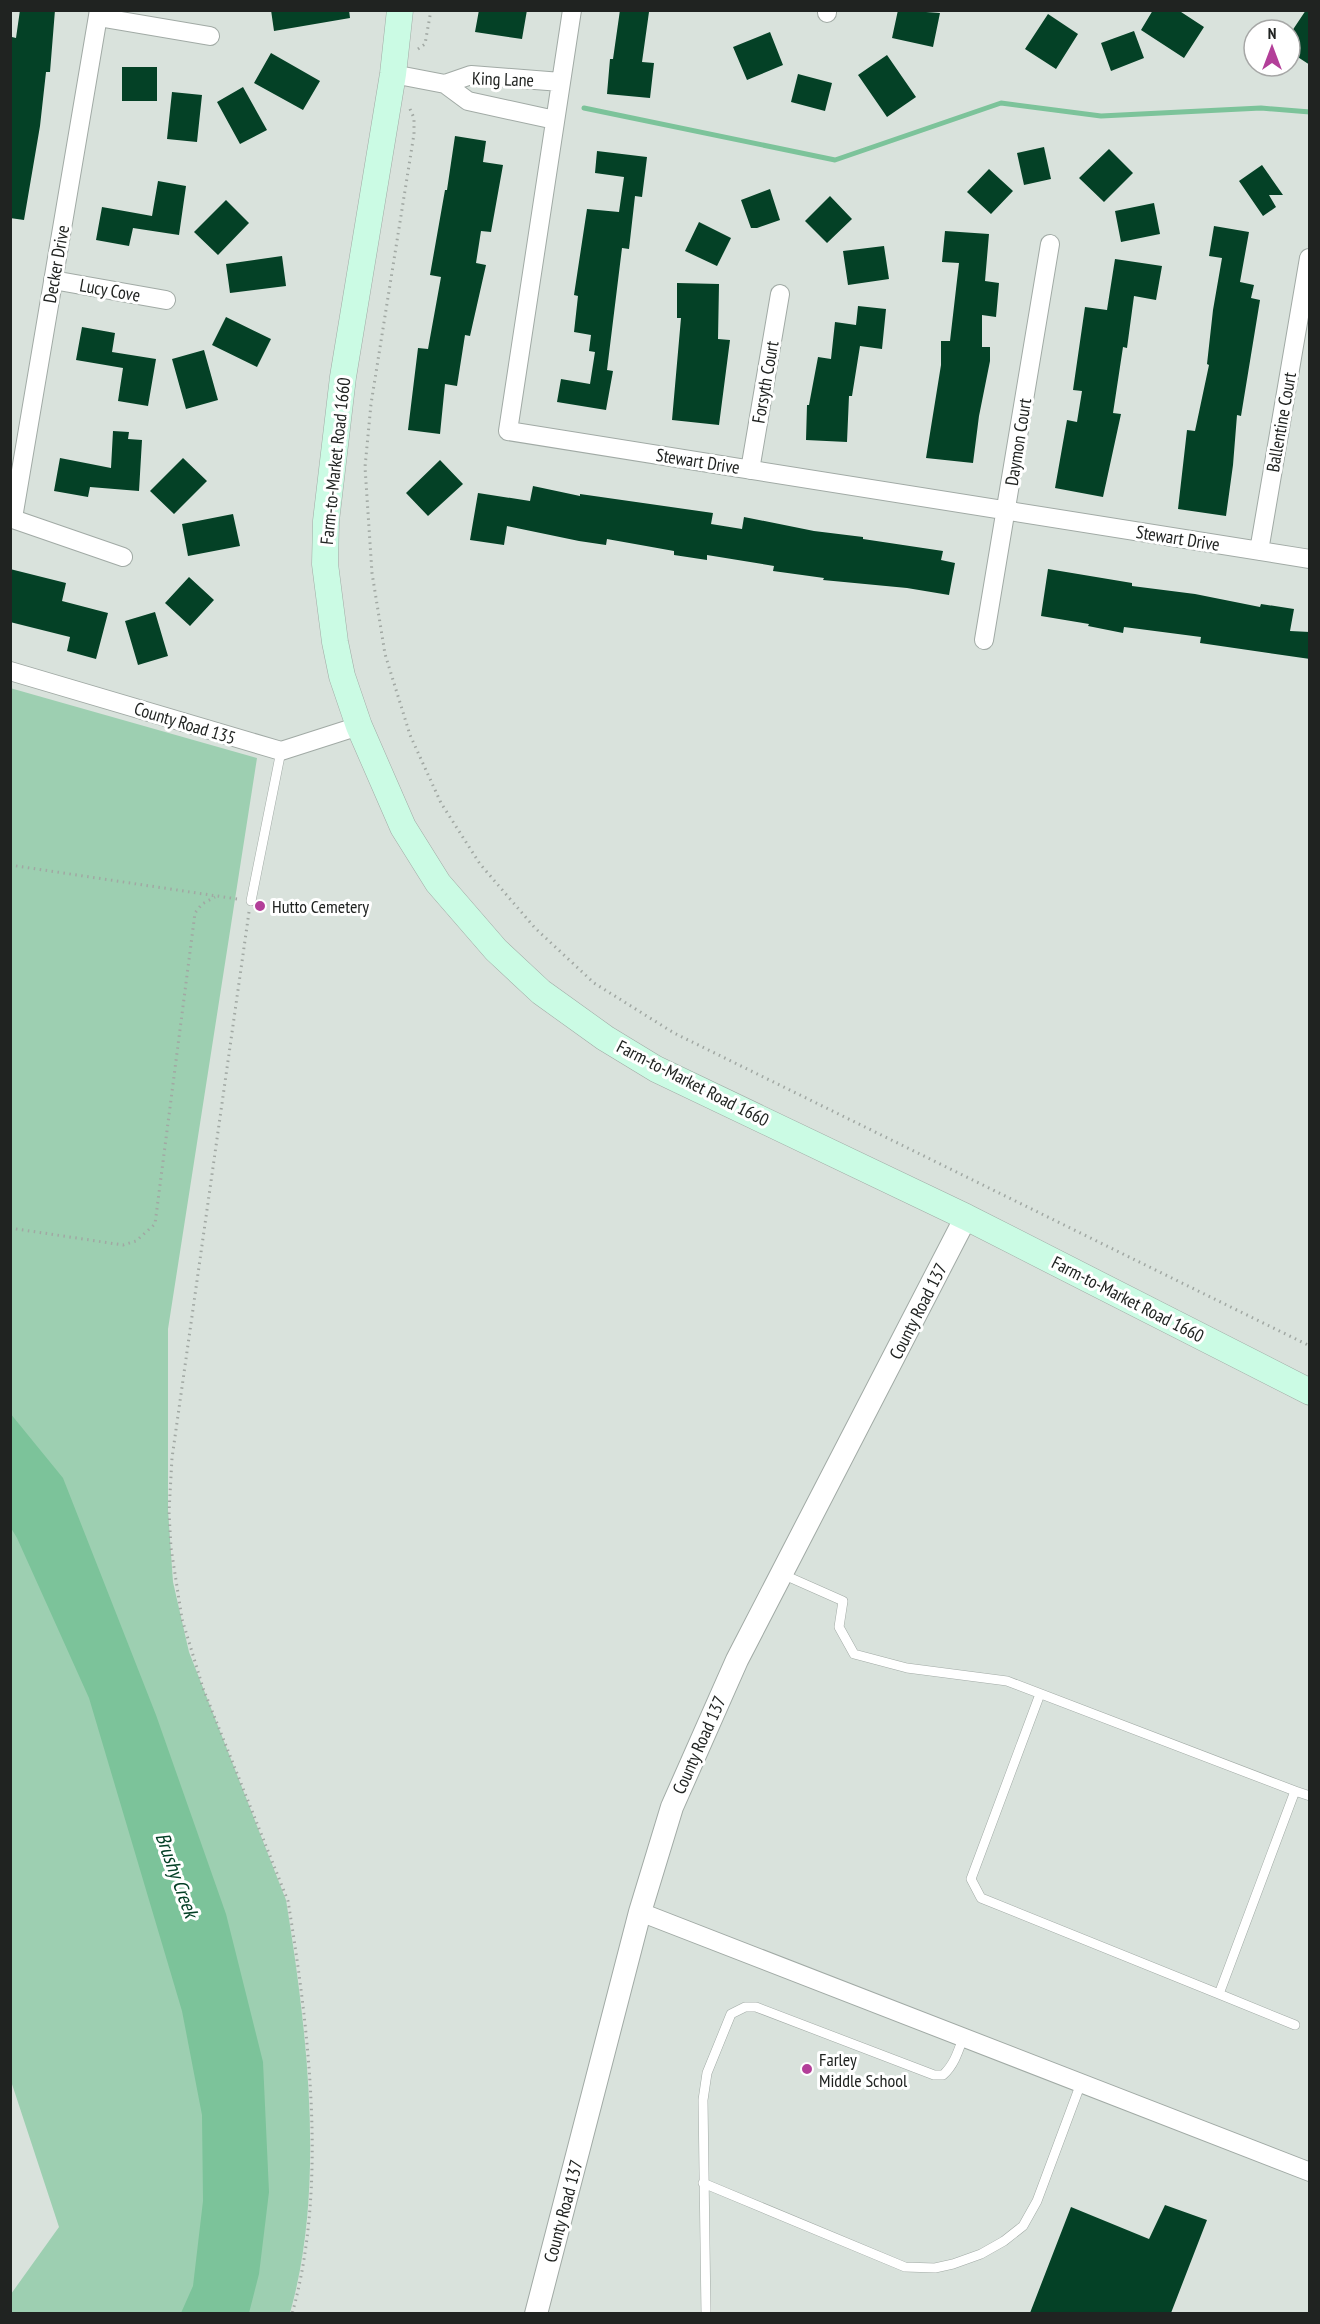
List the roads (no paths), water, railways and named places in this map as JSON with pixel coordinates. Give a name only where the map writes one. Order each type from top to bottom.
[{"type":"main road","name":"Farm-to-Market Road 1660","points":[[400,10],[393,74],[343,376],[326,521],[325,564],[335,642],[342,676],[359,726],[403,827],[438,883],[496,950],[541,992],[605,1038],[656,1069],[966,1217],[1310,1392]]},
{"type":"street","name":"Stewart Drive","points":[[572,10],[508,431],[1310,559]]},
{"type":"street","points":[[98,14],[210,36]]},
{"type":"street","name":"Decker Drive","points":[[12,518],[98,14]]},
{"type":"street","name":"King Lane","points":[[393,74],[445,84],[468,100],[555,120]]},
{"type":"street","name":"King Lane","points":[[445,84],[471,75],[561,82]]},
{"type":"street","name":"Daymon Court","points":[[984,640],[1050,243]]},
{"type":"street","name":"Ballentine Court","points":[[1259,551],[1309,258]]},
{"type":"street","name":"Lucy Cove","points":[[53,280],[166,300]]},
{"type":"street","name":"Forsyth Court","points":[[750,470],[780,294]]},
{"type":"street","points":[[12,518],[123,557]]},
{"type":"street","name":"County Road 135","points":[[10,671],[281,752]]},
{"type":"street","points":[[281,752],[359,726]]},
{"type":"street","name":"County Road 137","points":[[536,2313],[640,1912],[672,1807],[737,1660],[966,1217]]},
{"type":"street","points":[[640,1912],[1310,2172]]},
{"type":"lane","points":[[251,901],[281,752]]},
{"type":"lane","points":[[782,1574],[843,1601],[839,1627],[854,1654],[907,1668],[1007,1681],[1310,1796]]},
{"type":"lane","points":[[1040,1694],[971,1879],[981,1898],[1295,2025]]},
{"type":"lane","points":[[1219,1994],[1295,1791]]},
{"type":"lane","points":[[706,2313],[703,2100],[707,2073],[730,2014],[736,2010],[756,2007],[767,2010],[934,2075],[943,2075],[949,2070],[963,2038]]},
{"type":"lane","points":[[703,2183],[905,2266],[935,2268],[953,2264],[981,2254],[1004,2241],[1023,2226],[1037,2201],[1081,2083]]},
{"type":"water","name":"Brushy Creek","points":[[10,1413],[63,1478],[156,1715],[226,1914],[263,2062],[269,2192],[259,2274],[249,2313],[181,2313],[193,2286],[203,2201],[202,2115],[182,2011],[89,1698],[11,1528]]},
{"type":"waterway","points":[[584,108],[835,160],[1001,103],[1101,116],[1261,108],[1310,112]]},
{"type":"place","name":"Hutto Cemetery","points":[[260,906]]},
{"type":"place","name":"Farley Middle School","points":[[807,2069]]}]
